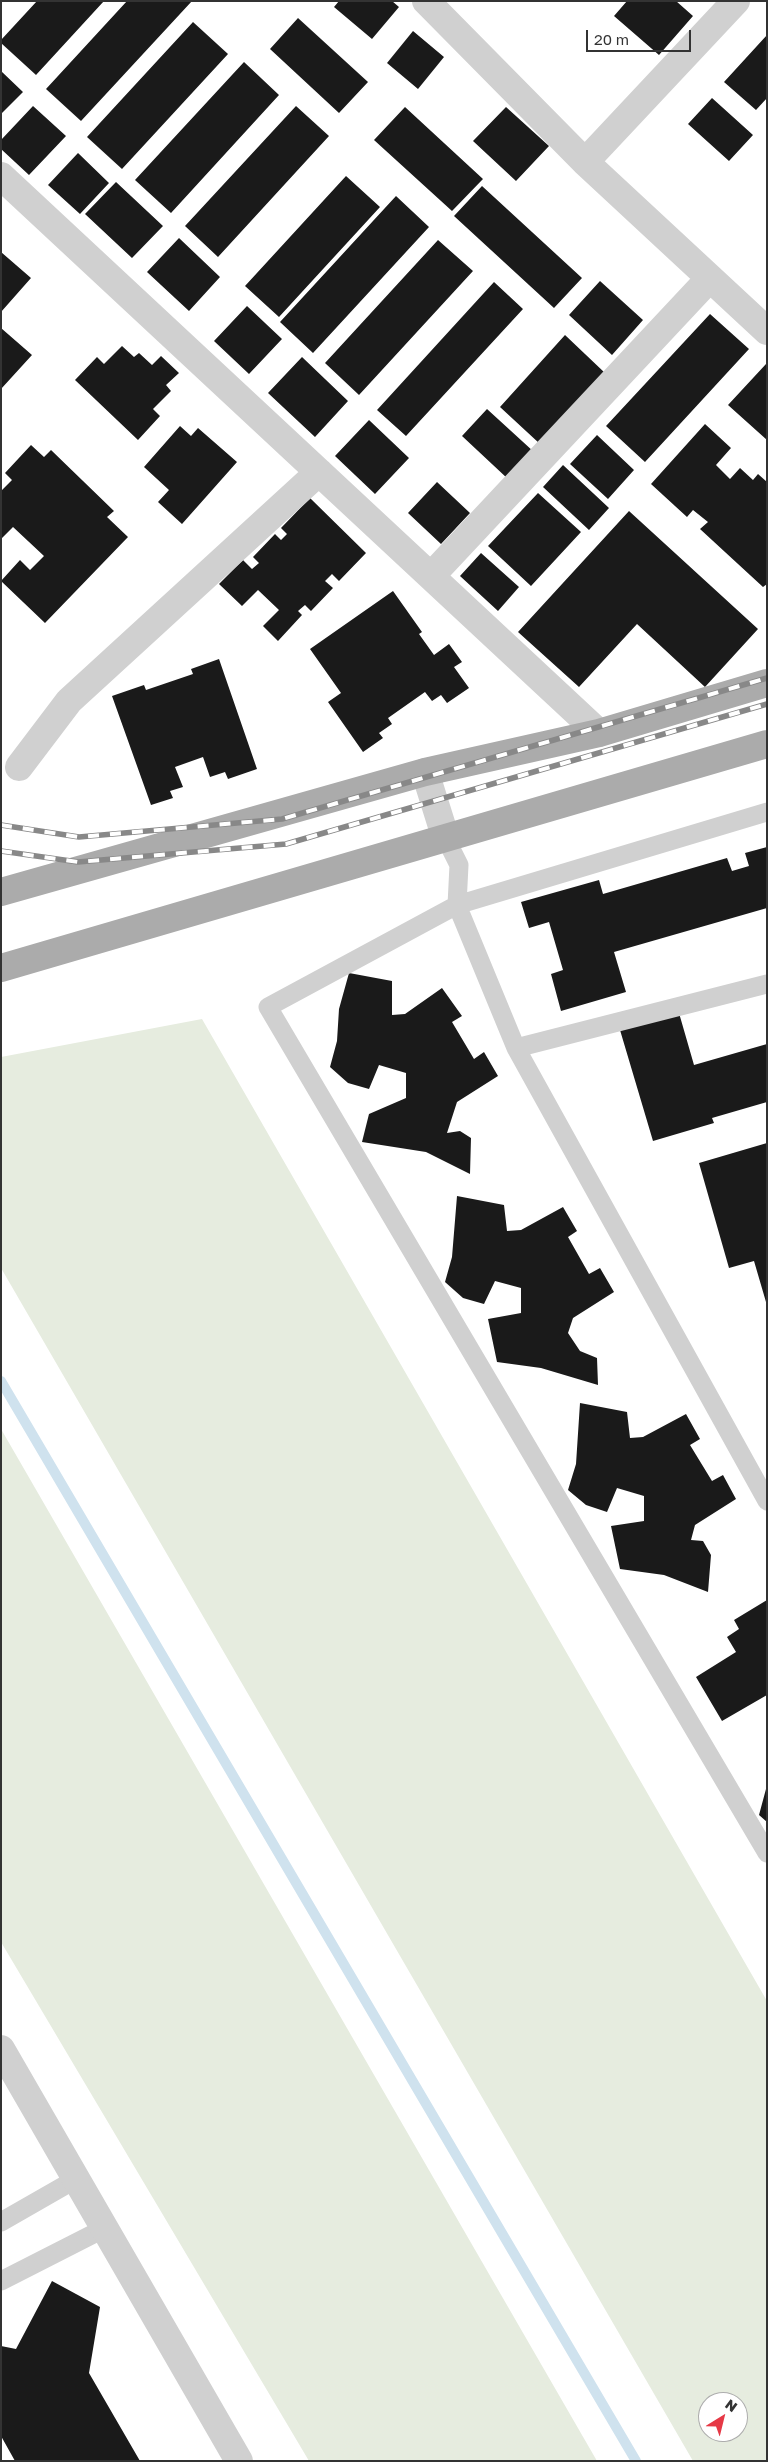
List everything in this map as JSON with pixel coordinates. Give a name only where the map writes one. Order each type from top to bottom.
[{"type":"main road","points":[[1,892],[425,772],[598,733],[767,683]]},
{"type":"main road","points":[[1,968],[767,744]]},
{"type":"street","points":[[426,1],[585,162],[767,331]]},
{"type":"street","points":[[585,162],[736,1]]},
{"type":"street","points":[[1,176],[598,733]]},
{"type":"street","points":[[431,576],[710,278]]},
{"type":"street","points":[[19,767],[69,701],[319,472]]},
{"type":"street","points":[[425,772],[446,839]]},
{"type":"street","points":[[1,2048],[239,2461]]},
{"type":"lane","points":[[767,812],[456,905],[268,1007],[767,1853]]},
{"type":"lane","points":[[446,839],[459,865],[456,905],[516,1048],[767,1502]]},
{"type":"lane","points":[[516,1048],[767,984]]},
{"type":"lane","points":[[1,2222],[76,2179]]},
{"type":"lane","points":[[1,2281],[105,2228]]},
{"type":"shaded area","points":[[202,1019],[767,2001],[767,2461],[693,2461],[1,1268],[1,1057]]},
{"type":"shaded area","points":[[1,1429],[597,2461],[309,2461],[1,1942]]},
{"type":"building","points":[[37,1],[104,1],[36,75],[1,43],[1,40]]},
{"type":"building","points":[[127,1],[192,1],[81,121],[46,89]]},
{"type":"building","points":[[339,1],[392,1],[399,7],[372,39],[334,7]]},
{"type":"building","points":[[627,1],[676,1],[693,16],[659,55],[614,16]]},
{"type":"building","points":[[298,18],[368,82],[339,113],[270,49]]},
{"type":"building","points":[[193,22],[228,54],[122,169],[87,137]]},
{"type":"building","points":[[413,31],[444,57],[418,89],[387,63]]},
{"type":"building","points":[[767,35],[767,98],[756,110],[724,82]]},
{"type":"building","points":[[244,62],[279,95],[171,213],[135,180]]},
{"type":"building","points":[[1,71],[23,92],[1,114]]},
{"type":"building","points":[[712,98],[753,135],[729,161],[688,124]]},
{"type":"building","points":[[33,106],[66,136],[29,175],[1,149],[1,140]]},
{"type":"building","points":[[296,106],[329,136],[218,257],[185,226]]},
{"type":"building","points":[[405,107],[483,179],[452,211],[374,140]]},
{"type":"building","points":[[506,107],[549,146],[516,181],[473,141]]},
{"type":"building","points":[[78,153],[109,183],[80,214],[48,185]]},
{"type":"building","points":[[346,176],[380,207],[279,317],[245,286]]},
{"type":"building","points":[[116,182],[163,226],[132,258],[85,214]]},
{"type":"building","points":[[482,186],[582,278],[554,308],[454,216]]},
{"type":"building","points":[[396,196],[429,227],[313,353],[280,322]]},
{"type":"building","points":[[179,238],[220,277],[189,311],[147,272]]},
{"type":"building","points":[[438,240],[473,271],[359,395],[325,363]]},
{"type":"building","points":[[1,252],[31,278],[1,312]]},
{"type":"building","points":[[600,281],[643,320],[612,355],[569,315]]},
{"type":"building","points":[[494,282],[523,309],[406,436],[377,410]]},
{"type":"building","points":[[247,306],[282,339],[249,374],[214,341]]},
{"type":"building","points":[[710,314],[749,349],[645,462],[606,426]]},
{"type":"building","points":[[1,328],[32,355],[1,389]]},
{"type":"building","points":[[565,335],[605,373],[540,444],[500,407]]},
{"type":"building","points":[[122,346],[134,357],[139,353],[152,365],[161,356],[179,373],[166,385],[171,391],[153,409],[160,416],[138,440],[75,380],[97,357],[104,364]]},
{"type":"building","points":[[302,357],[348,401],[315,437],[268,393]]},
{"type":"building","points":[[767,365],[767,440],[728,405]]},
{"type":"building","points":[[487,409],[534,452],[508,479],[462,436]]},
{"type":"building","points":[[369,420],[409,458],[375,494],[335,456]]},
{"type":"building","points":[[705,424],[731,448],[716,465],[730,479],[740,468],[753,480],[758,474],[767,482],[767,584],[763,587],[700,529],[708,522],[693,510],[687,517],[651,484]]},
{"type":"building","points":[[180,426],[191,436],[198,428],[237,462],[182,524],[158,502],[169,490],[144,467]]},
{"type":"building","points":[[597,435],[634,470],[608,499],[570,464]]},
{"type":"building","points":[[31,445],[44,457],[51,450],[114,511],[107,517],[128,537],[45,623],[1,581],[20,560],[30,570],[44,556],[13,527],[1,539],[1,491],[12,480],[5,473]]},
{"type":"building","points":[[563,465],[609,508],[589,530],[543,487]]},
{"type":"building","points":[[437,482],[470,513],[441,544],[408,513]]},
{"type":"building","points":[[538,493],[581,532],[531,586],[488,546]]},
{"type":"building","points":[[310,498],[366,553],[339,581],[332,574],[325,581],[333,588],[311,611],[305,605],[298,611],[302,615],[278,641],[263,626],[279,610],[258,590],[242,606],[219,584],[243,560],[252,569],[259,563],[253,557],[275,534],[281,540],[287,534],[281,528]]},
{"type":"building","points":[[629,511],[758,629],[705,687],[637,624],[579,687],[518,632]]},
{"type":"building","points":[[481,553],[519,587],[498,611],[460,576]]},
{"type":"building","points":[[393,591],[422,632],[419,634],[434,655],[449,644],[462,662],[454,667],[469,688],[447,703],[441,695],[432,701],[425,692],[388,718],[392,724],[379,733],[383,738],[363,752],[328,702],[341,693],[310,649]]},
{"type":"building","points":[[219,659],[257,769],[228,779],[225,772],[210,777],[203,757],[175,767],[183,787],[170,791],[173,798],[151,805],[112,696],[144,685],[146,690],[193,674],[191,669]]},
{"type":"building","points":[[767,847],[767,908],[614,952],[626,992],[561,1011],[551,974],[563,970],[549,922],[529,928],[521,902],[599,880],[603,894],[727,858],[732,871],[749,866],[745,853]]},
{"type":"building","points":[[349,973],[392,981],[392,1015],[405,1014],[442,988],[462,1016],[452,1022],[474,1059],[484,1052],[498,1076],[457,1102],[447,1133],[460,1131],[471,1138],[470,1174],[426,1152],[362,1142],[369,1114],[406,1098],[406,1073],[379,1065],[369,1089],[348,1083],[330,1067],[337,1041],[339,1009]]},
{"type":"building","points":[[679,1013],[694,1065],[767,1044],[767,1102],[712,1118],[714,1123],[653,1141],[620,1030]]},
{"type":"building","points":[[767,1143],[766,1302],[754,1261],[729,1268],[699,1163]]},
{"type":"building","points":[[457,1196],[504,1205],[507,1231],[521,1230],[563,1207],[577,1231],[568,1237],[589,1274],[600,1268],[614,1292],[573,1318],[568,1333],[580,1351],[597,1358],[598,1385],[541,1368],[497,1362],[488,1319],[521,1313],[521,1288],[495,1281],[484,1304],[463,1298],[445,1282],[452,1257]]},
{"type":"building","points":[[580,1403],[627,1412],[630,1438],[643,1437],[686,1414],[700,1439],[690,1445],[712,1481],[723,1475],[736,1499],[695,1525],[691,1540],[703,1541],[711,1555],[708,1592],[664,1575],[620,1569],[611,1526],[644,1521],[644,1496],[617,1488],[607,1512],[586,1505],[568,1490],[576,1464]]},
{"type":"building","points":[[767,1600],[767,1695],[722,1721],[696,1677],[736,1652],[727,1637],[739,1629],[734,1620]]},
{"type":"building","points":[[767,1789],[767,1822],[759,1815]]},
{"type":"building","points":[[52,2281],[100,2307],[89,2373],[140,2461],[15,2461],[1,2436],[1,2346],[16,2349]]},
{"type":"waterway","points":[[1,1381],[636,2461]]},
{"type":"railway","points":[[1,825],[79,837],[282,819],[767,678]]},
{"type":"railway","points":[[1,851],[78,862],[286,844],[767,704]]}]
